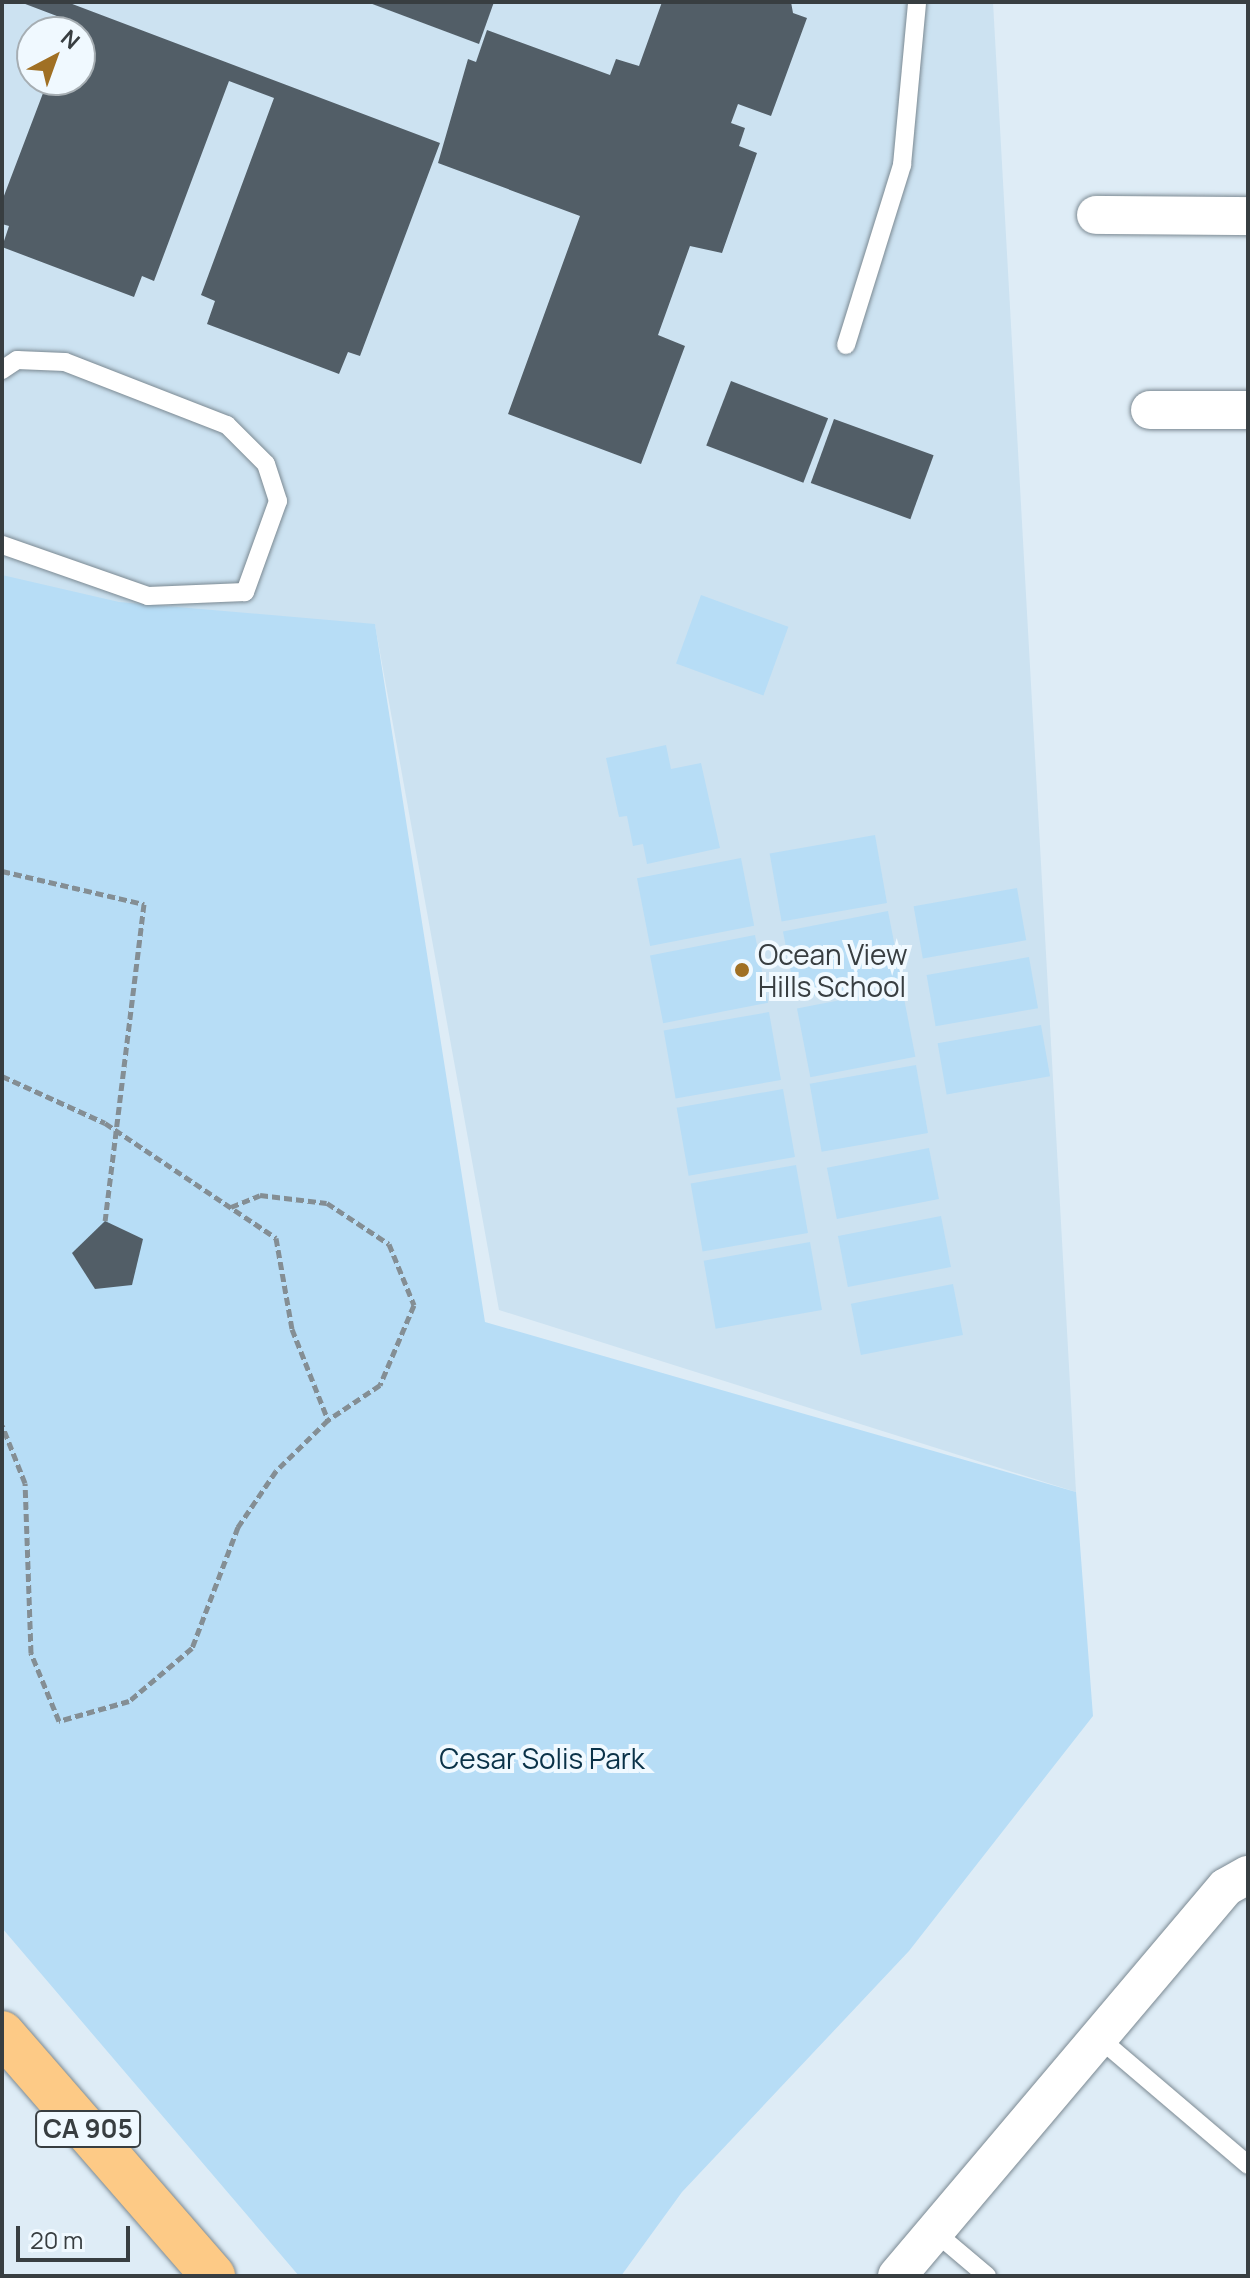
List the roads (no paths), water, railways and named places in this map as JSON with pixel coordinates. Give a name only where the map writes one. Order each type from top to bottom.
[{"type":"highway","name":"CA 905","points":[[2,2033],[213,2276]]},
{"type":"street","points":[[1096,215],[1248,216]]},
{"type":"street","points":[[1150,410],[1248,410]]},
{"type":"street","points":[[897,2276],[1226,1887],[1248,1875]]},
{"type":"lane","points":[[846,345],[902,165],[917,2]]},
{"type":"lane","points":[[2,370],[17,360],[65,362],[227,425],[266,464],[278,501],[245,592],[148,596],[2,545]]},
{"type":"lane","points":[[1099,2038],[1248,2165]]},
{"type":"lane","points":[[935,2232],[987,2276]]},
{"type":"place","name":"Ocean View Hills School","points":[[742,970]]},
{"type":"park label","name":"Cesar Solis Park","points":[[542,1758]]}]
